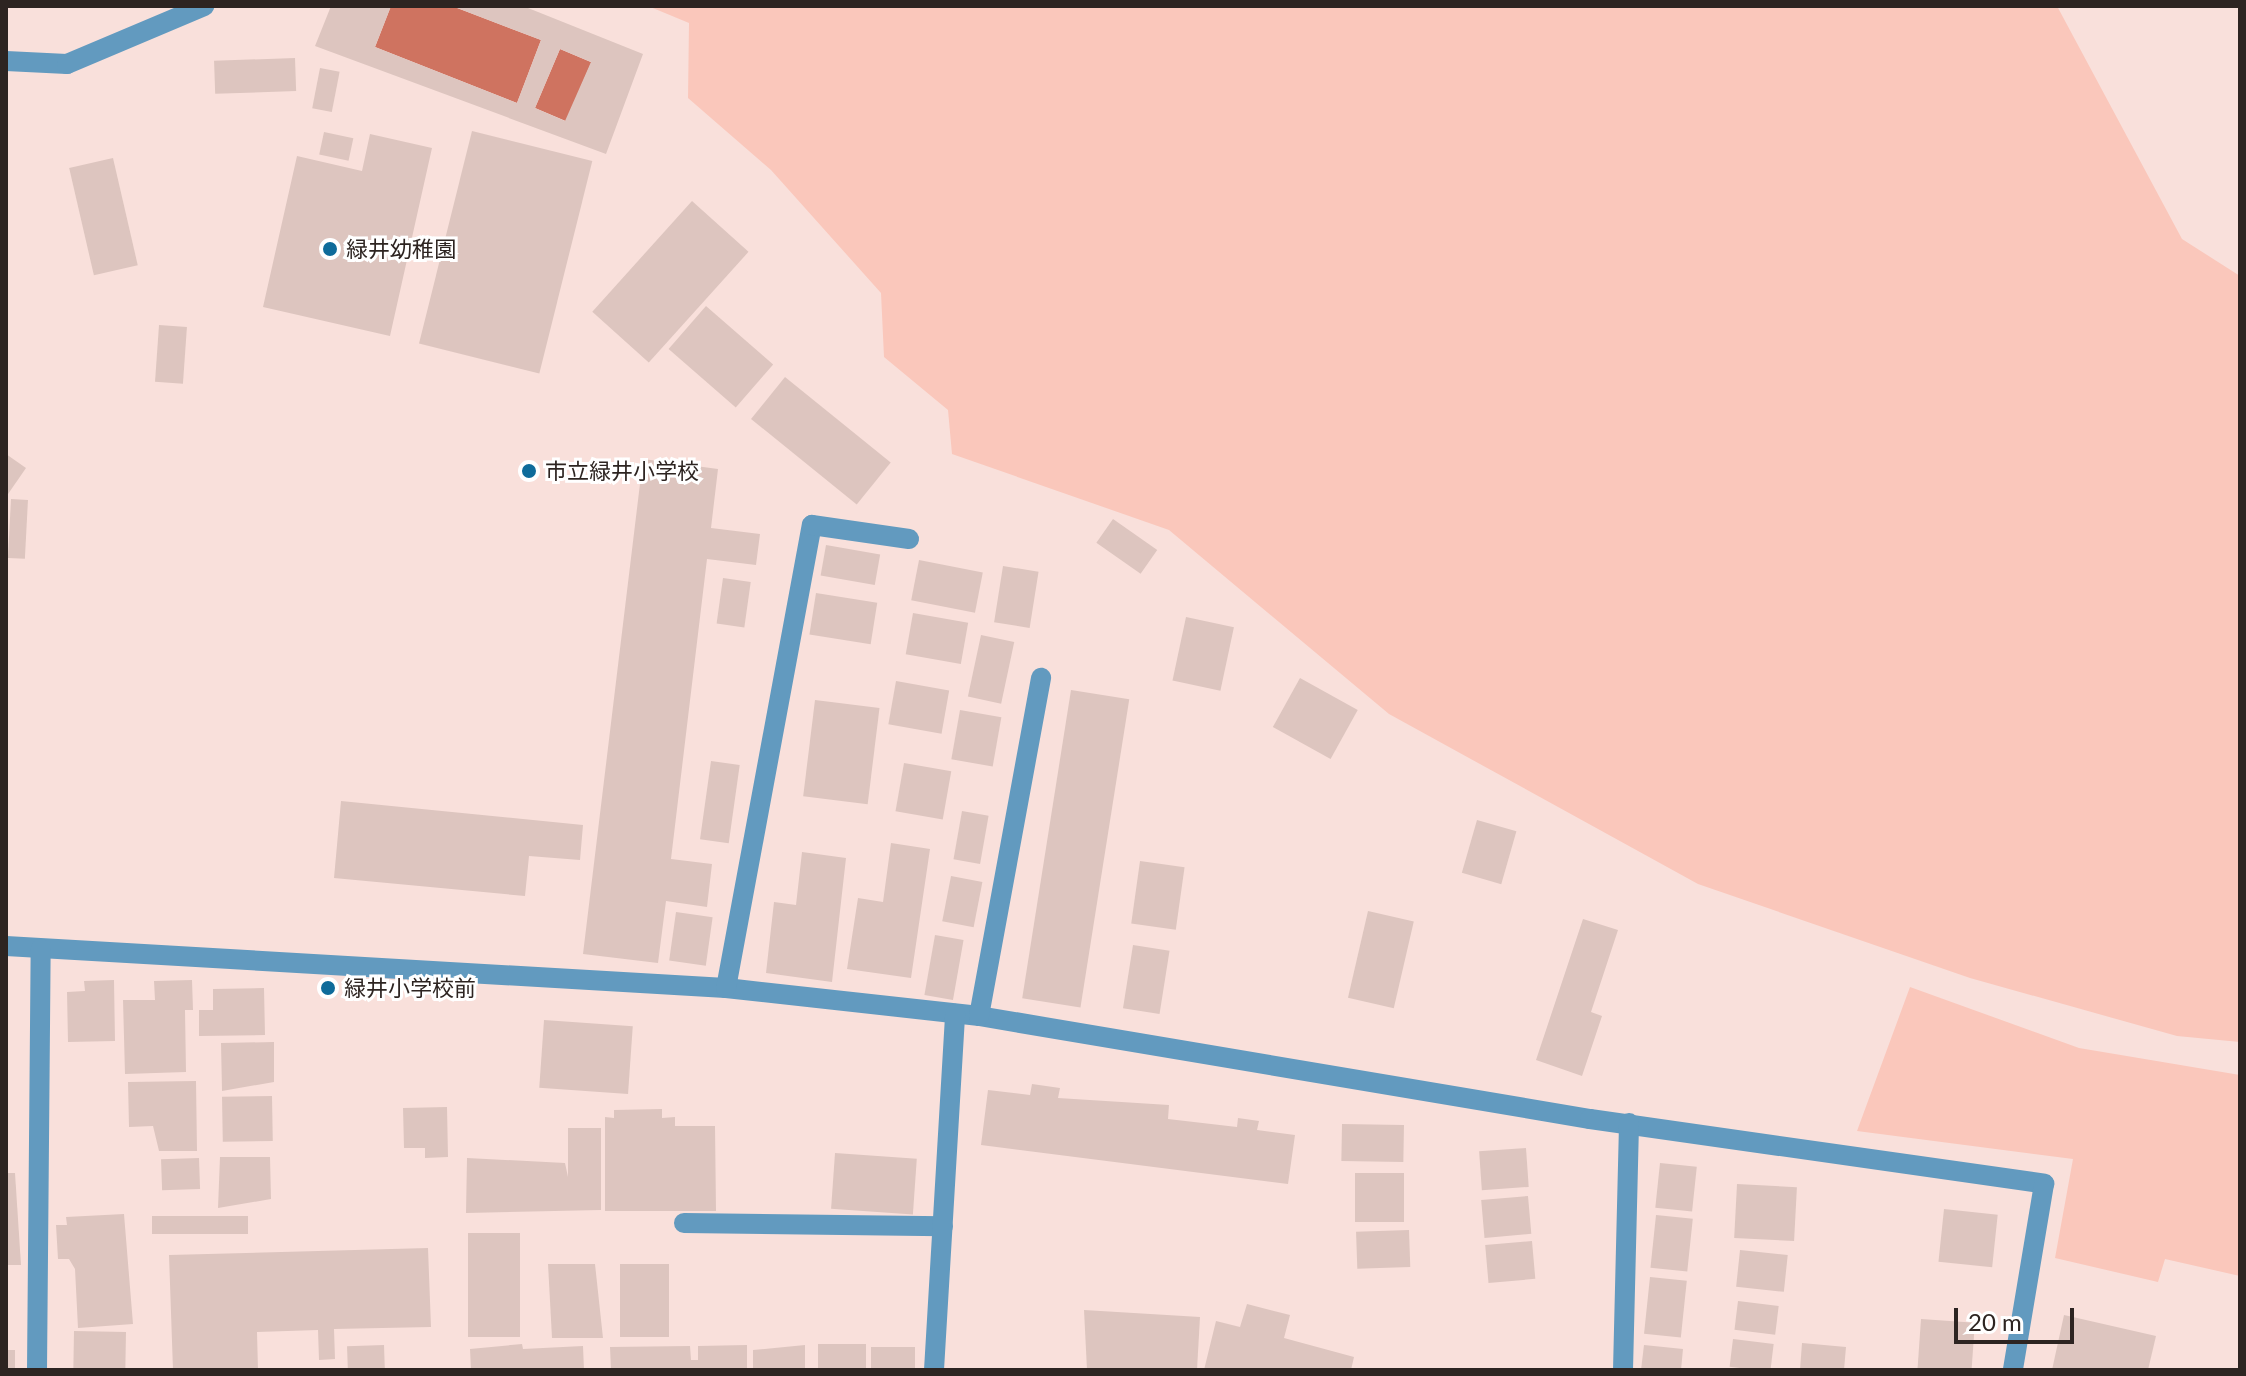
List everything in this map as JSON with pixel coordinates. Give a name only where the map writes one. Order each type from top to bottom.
[{"type":"street","points":[[6,61],[67,64],[204,6]]},
{"type":"street","points":[[726,988],[812,525],[909,539]]},
{"type":"street","points":[[979,1016],[1041,678]]},
{"type":"street","points":[[6,946],[726,988],[979,1016],[1629,1123],[2044,1184],[2013,1370]]},
{"type":"street","points":[[37,1370],[41,949]]},
{"type":"street","points":[[934,1370],[955,1014]]},
{"type":"street","points":[[1623,1370],[1629,1123]]},
{"type":"street","points":[[684,1223],[943,1226]]},
{"type":"shaded area","points":[[391,6],[452,6],[541,40],[517,103],[375,47]]},
{"type":"shaded area","points":[[648,6],[2057,6],[2182,239],[2240,276],[2240,1042],[2177,1036],[1970,978],[1698,884],[1389,714],[1169,530],[952,454],[948,410],[884,357],[881,293],[771,170],[688,98],[689,23]]},
{"type":"shaded area","points":[[560,49],[591,62],[566,121],[535,108]]},
{"type":"shaded area","points":[[1910,987],[2079,1048],[2240,1075],[2240,1276],[2165,1259],[2158,1282],[2055,1258],[2073,1159],[1857,1131]]},
{"type":"building","points":[[331,6],[391,6],[375,47],[517,103],[541,40],[452,6],[523,6],[643,54],[606,154],[315,46]],"holes":[[[560,49],[591,62],[565,121],[535,108]]]},
{"type":"building","points":[[295,58],[296,91],[215,94],[214,61]]},
{"type":"building","points":[[320,68],[340,72],[332,112],[312,108]]},
{"type":"building","points":[[472,131],[592,161],[539,373],[419,343]]},
{"type":"building","points":[[324,132],[353,138],[349,161],[319,154]]},
{"type":"building","points":[[370,134],[432,148],[390,336],[263,307],[297,156],[362,171]]},
{"type":"building","points":[[113,158],[138,265],[94,275],[69,168]]},
{"type":"building","points":[[692,201],[748,252],[649,363],[592,312]]},
{"type":"building","points":[[706,306],[773,364],[736,407],[669,349]]},
{"type":"building","points":[[159,325],[187,327],[183,384],[155,382]]},
{"type":"building","points":[[785,377],[891,463],[857,505],[751,419]]},
{"type":"building","points":[[6,454],[26,468],[6,497]]},
{"type":"building","points":[[643,459],[718,469],[711,528],[760,534],[756,565],[707,559],[671,859],[712,864],[707,907],[666,901],[658,963],[583,954]]},
{"type":"building","points":[[11,499],[28,500],[25,559],[8,558]]},
{"type":"building","points":[[1113,519],[1157,550],[1141,574],[1096,543]]},
{"type":"building","points":[[826,545],[880,555],[875,585],[821,576]]},
{"type":"building","points":[[919,560],[983,572],[975,613],[911,600]]},
{"type":"building","points":[[1003,566],[1039,572],[1030,628],[994,622]]},
{"type":"building","points":[[723,578],[751,582],[744,627],[717,624]]},
{"type":"building","points":[[816,593],[877,603],[871,644],[809,634]]},
{"type":"building","points":[[913,613],[968,623],[961,664],[906,654]]},
{"type":"building","points":[[1186,617],[1234,627],[1220,691],[1172,681]]},
{"type":"building","points":[[981,635],[1014,642],[1001,704],[968,697]]},
{"type":"building","points":[[1300,678],[1358,710],[1331,759],[1273,727]]},
{"type":"building","points":[[896,681],[949,690],[942,734],[888,724]]},
{"type":"building","points":[[1071,690],[1129,699],[1080,1007],[1022,998]]},
{"type":"building","points":[[815,700],[880,708],[868,804],[803,796]]},
{"type":"building","points":[[960,710],[1001,717],[993,767],[951,759]]},
{"type":"building","points":[[711,761],[740,765],[729,843],[700,839]]},
{"type":"building","points":[[904,763],[951,771],[943,820],[895,811]]},
{"type":"building","points":[[341,801],[583,825],[580,860],[529,856],[525,896],[334,878]]},
{"type":"building","points":[[962,811],[989,816],[980,864],[953,859]]},
{"type":"building","points":[[1477,820],[1516,831],[1501,884],[1462,873]]},
{"type":"building","points":[[891,843],[930,849],[911,978],[847,969],[858,898],[883,902]]},
{"type":"building","points":[[802,852],[846,858],[832,982],[766,973],[774,902],[796,905]]},
{"type":"building","points":[[1140,861],[1185,867],[1176,930],[1131,923]]},
{"type":"building","points":[[951,876],[982,882],[974,927],[942,921]]},
{"type":"building","points":[[1368,911],[1414,922],[1394,1008],[1348,998]]},
{"type":"building","points":[[676,912],[713,917],[706,966],[669,961]]},
{"type":"building","points":[[1583,919],[1618,930],[1591,1012],[1602,1016],[1582,1076],[1536,1060]]},
{"type":"building","points":[[935,935],[964,940],[953,1000],[924,995]]},
{"type":"building","points":[[1133,945],[1170,951],[1160,1014],[1123,1008]]},
{"type":"building","points":[[114,980],[115,1041],[68,1042],[67,992],[85,991],[84,981]]},
{"type":"building","points":[[192,980],[193,1010],[185,1010],[186,1072],[125,1074],[123,1000],[155,1000],[154,981]]},
{"type":"building","points":[[264,988],[265,1035],[199,1036],[199,1010],[213,1010],[213,989]]},
{"type":"building","points":[[544,1020],[633,1026],[628,1094],[539,1088]]},
{"type":"building","points":[[274,1042],[274,1082],[222,1091],[221,1043]]},
{"type":"building","points":[[196,1081],[197,1151],[159,1151],[153,1126],[129,1127],[128,1082]]},
{"type":"building","points":[[1032,1084],[1060,1088],[1058,1098],[1169,1105],[1168,1119],[1237,1127],[1238,1118],[1259,1121],[1257,1130],[1295,1135],[1288,1184],[981,1145],[988,1090],[1030,1095]]},
{"type":"building","points":[[272,1096],[273,1141],[223,1142],[222,1097]]},
{"type":"building","points":[[447,1107],[448,1157],[425,1158],[425,1148],[404,1148],[403,1108]]},
{"type":"building","points":[[662,1109],[662,1118],[675,1117],[675,1126],[715,1126],[716,1211],[605,1211],[605,1117],[614,1118],[614,1110]]},
{"type":"building","points":[[1342,1124],[1404,1125],[1403,1162],[1341,1161]]},
{"type":"building","points":[[568,1128],[601,1128],[601,1210],[466,1213],[467,1158],[565,1163],[568,1177]]},
{"type":"building","points":[[1526,1148],[1529,1187],[1482,1190],[1479,1151]]},
{"type":"building","points":[[835,1153],[917,1159],[913,1215],[831,1209]]},
{"type":"building","points":[[220,1157],[270,1157],[271,1199],[218,1208]]},
{"type":"building","points":[[199,1158],[200,1189],[162,1190],[161,1159]]},
{"type":"building","points":[[1660,1163],[1697,1167],[1692,1212],[1655,1208]]},
{"type":"building","points":[[6,1173],[15,1173],[21,1265],[6,1265]]},
{"type":"building","points":[[1355,1173],[1404,1173],[1404,1222],[1355,1222]]},
{"type":"building","points":[[1737,1184],[1797,1187],[1794,1241],[1734,1238]]},
{"type":"building","points":[[1528,1196],[1531,1234],[1484,1238],[1481,1200]]},
{"type":"building","points":[[1944,1209],[1998,1215],[1992,1267],[1938,1262]]},
{"type":"building","points":[[124,1214],[133,1324],[78,1328],[75,1269],[69,1259],[58,1259],[56,1225],[67,1225],[66,1217]]},
{"type":"building","points":[[1656,1215],[1693,1219],[1687,1272],[1650,1268]]},
{"type":"building","points":[[152,1216],[248,1216],[248,1234],[152,1234]]},
{"type":"building","points":[[1409,1230],[1410,1267],[1357,1269],[1356,1232]]},
{"type":"building","points":[[468,1233],[520,1233],[520,1337],[468,1337]]},
{"type":"building","points":[[1532,1241],[1535,1279],[1488,1283],[1485,1245]]},
{"type":"building","points":[[428,1248],[431,1327],[334,1329],[335,1359],[319,1360],[318,1330],[257,1332],[258,1370],[173,1370],[169,1255]]},
{"type":"building","points":[[1740,1250],[1788,1255],[1784,1292],[1736,1287]]},
{"type":"building","points":[[548,1264],[595,1264],[603,1338],[552,1338]]},
{"type":"building","points":[[620,1264],[669,1264],[669,1337],[620,1337]]},
{"type":"building","points":[[1650,1277],[1687,1281],[1681,1338],[1644,1334]]},
{"type":"building","points":[[1738,1301],[1779,1306],[1775,1335],[1734,1330]]},
{"type":"building","points":[[1247,1304],[1290,1315],[1284,1338],[1354,1357],[1351,1370],[1204,1370],[1216,1321],[1240,1327]]},
{"type":"building","points":[[1084,1310],[1200,1317],[1197,1370],[1087,1370]]},
{"type":"building","points":[[2064,1315],[2156,1336],[2148,1370],[2052,1370]]},
{"type":"building","points":[[1921,1319],[1975,1323],[1972,1370],[1917,1370]]},
{"type":"building","points":[[74,1331],[126,1332],[125,1370],[73,1370]]},
{"type":"building","points":[[1733,1339],[1774,1344],[1771,1370],[1730,1367]]},
{"type":"building","points":[[1802,1343],[1846,1347],[1844,1370],[1800,1370]]},
{"type":"building","points":[[522,1344],[523,1349],[583,1346],[584,1370],[471,1370],[470,1349]]},
{"type":"building","points":[[818,1344],[866,1344],[866,1370],[818,1370]]},
{"type":"building","points":[[384,1345],[385,1370],[348,1370],[347,1346]]},
{"type":"building","points":[[747,1345],[747,1370],[611,1370],[610,1347],[690,1346],[691,1360],[698,1360],[698,1346]]},
{"type":"building","points":[[805,1345],[805,1370],[753,1370],[753,1350]]},
{"type":"building","points":[[1644,1345],[1683,1349],[1681,1370],[1641,1370]]},
{"type":"building","points":[[871,1347],[915,1347],[915,1370],[871,1370]]},
{"type":"building","points":[[6,1350],[15,1350],[15,1370],[6,1370]]},
{"type":"place","name":"緑井幼稚園","points":[[330,249]]},
{"type":"place","name":"市立緑井小学校","points":[[529,471]]},
{"type":"place","name":"緑井小学校前","points":[[328,988]]}]
